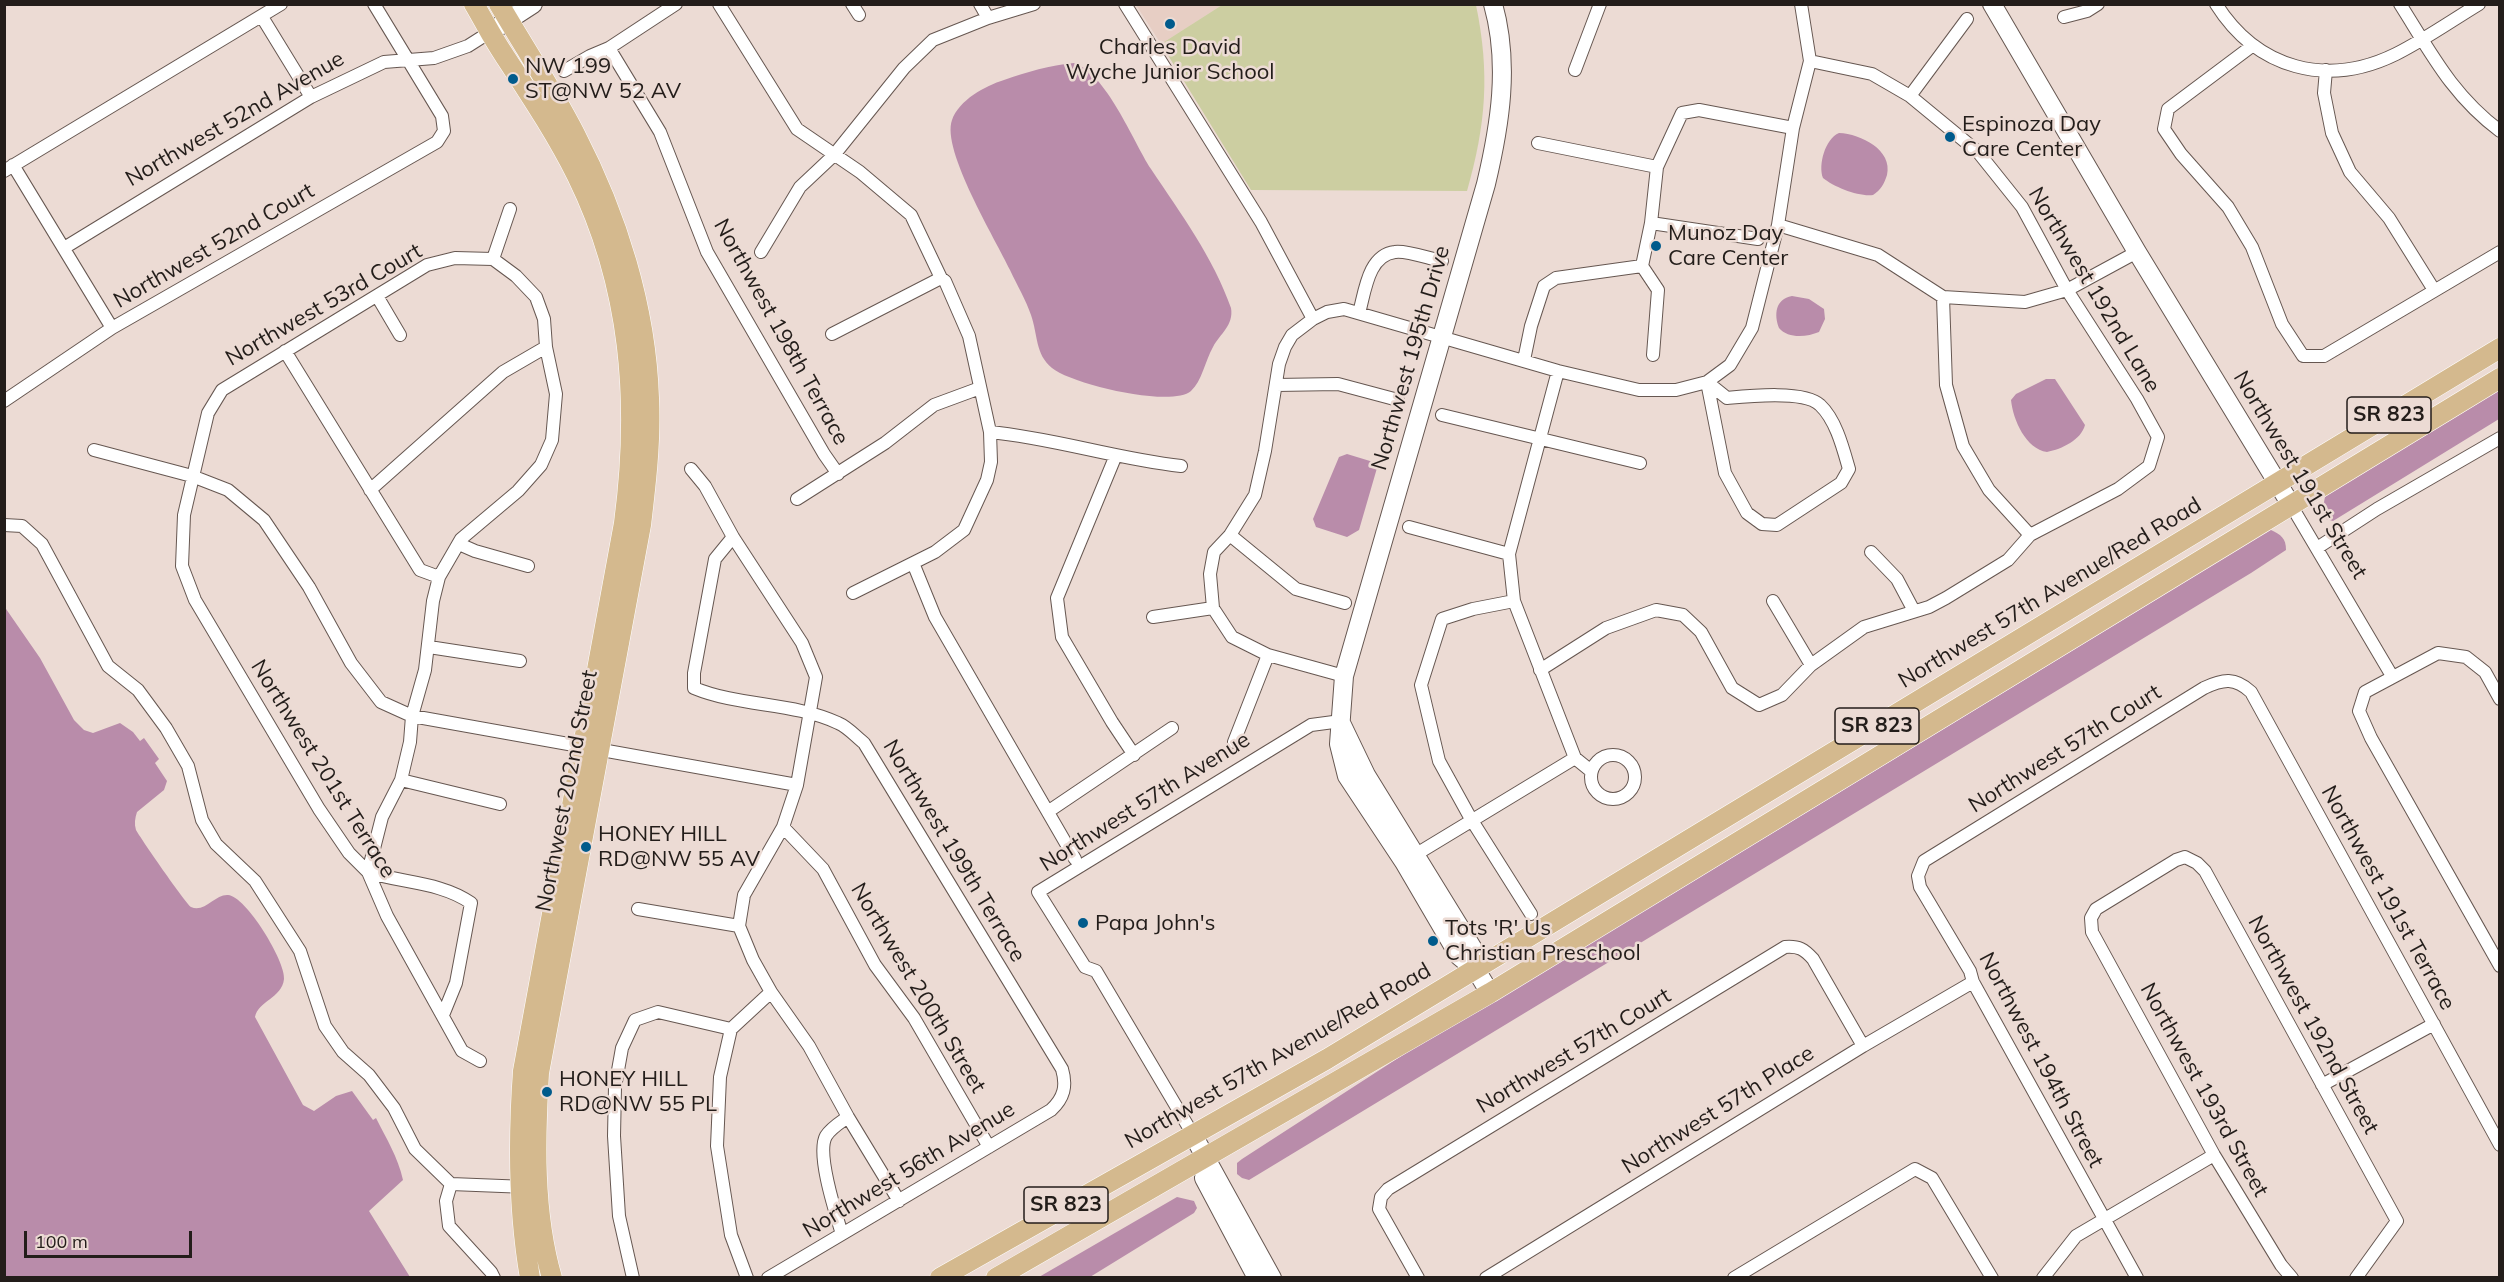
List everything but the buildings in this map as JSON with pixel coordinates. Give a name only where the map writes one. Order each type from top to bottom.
[{"type":"main road","points":[[474,4],[559,141],[578,178],[631,315]]},
{"type":"main road","points":[[503,12],[554,96],[593,171],[623,250],[631,315]]},
{"type":"main road","name":"Northwest 202nd Street","points":[[530,1278],[529,1187],[520,1116],[523,1071],[590,748],[630,480],[631,315]]},
{"type":"main road","name":"Northwest 57th Avenue/Red Road","points":[[940,1278],[1327,1059],[2499,348]]},
{"type":"main road","name":"SR 823","points":[[996,1278],[1490,993],[2499,378]]},
{"type":"main road","name":"Northwest 202nd Street","points":[[529,1187],[543,1232],[552,1278]]},
{"type":"street","points":[[112,328],[64,248],[9,168],[281,4]]},
{"type":"street","points":[[375,4],[406,59]]},
{"type":"street","name":"Northwest 52nd Avenue","points":[[64,248],[311,97],[384,62],[434,58],[468,46],[490,32],[503,12],[533,4]]},
{"type":"street","points":[[564,71],[609,48],[676,4]]},
{"type":"street","points":[[719,4],[797,129],[860,172],[911,215],[941,278],[945,281],[969,336],[990,432],[991,462],[987,480],[963,530],[935,552],[853,593]]},
{"type":"street","points":[[980,4],[988,18]]},
{"type":"street","points":[[762,252],[800,187],[834,155],[904,68],[933,40],[988,18],[1034,4]]},
{"type":"street","points":[[1125,4],[1261,222],[1313,319]]},
{"type":"street","name":"Northwest 195th Drive","points":[[1490,993],[1476,969],[1478,957],[1410,858],[1347,776],[1339,744],[1344,676],[1486,184],[1497,136],[1502,90],[1502,51],[1493,4]]},
{"type":"street","points":[[1575,70],[1600,4]]},
{"type":"street","points":[[1344,676],[1268,655],[1232,637],[1213,608],[1210,574],[1214,552],[1230,535],[1255,495],[1279,364],[1292,335],[1313,319],[1327,312],[1344,309],[1558,370],[1639,390],[1676,390],[1707,382],[1730,364],[1752,328],[1778,225],[1793,128],[1810,61],[1801,4]]},
{"type":"street","name":"Northwest 191st Street","points":[[1992,4],[2137,252],[2392,676]]},
{"type":"street","points":[[2064,17],[2098,4]]},
{"type":"street","points":[[2216,4],[2227,22],[2252,46],[2292,67],[2326,70],[2344,70],[2370,64],[2396,54],[2479,4]]},
{"type":"street","points":[[2400,4],[2456,91],[2478,114],[2499,131]]},
{"type":"street","points":[[262,17],[311,97]]},
{"type":"street","points":[[1910,96],[1967,19]]},
{"type":"street","points":[[2252,46],[2168,109],[2164,129],[2181,154],[2228,207],[2252,247],[2282,324],[2303,356],[2324,356],[2499,252]]},
{"type":"street","name":"Northwest 198th Terrace","points":[[609,48],[660,132],[707,252],[824,454],[838,474]]},
{"type":"street","name":"Northwest 52nd Court","points":[[4,400],[112,328],[437,142],[444,130],[442,116],[406,59]]},
{"type":"street","name":"Northwest 192nd Lane","points":[[1810,61],[1872,74],[1910,96],[1978,152],[2022,207],[2067,290],[2137,399],[2157,437],[2149,466],[2118,489],[2030,535]]},
{"type":"street","points":[[2326,70],[2324,93],[2332,133],[2350,172],[2389,218],[2434,290]]},
{"type":"street","points":[[1653,355],[1659,290],[1642,266],[1651,223],[1658,167],[1682,113],[1699,110],[1793,128]]},
{"type":"street","points":[[1538,143],[1658,167]]},
{"type":"street","points":[[443,1015],[456,982],[471,903],[455,893],[389,879],[368,872],[382,817],[401,780],[410,742],[412,716],[425,670],[433,601],[439,576],[459,544],[518,491],[541,465],[552,440],[556,394],[546,347],[544,319],[536,297],[516,276],[493,259],[510,209]]},
{"type":"street","points":[[1651,223],[1758,239]]},
{"type":"street","points":[[1778,225],[1878,255],[1942,297],[2025,302],[2067,290],[2137,252]]},
{"type":"street","points":[[1359,313],[1371,270],[1379,259],[1395,252],[1442,261]]},
{"type":"street","name":"Northwest 53rd Court","points":[[184,515],[208,413],[222,390],[427,266],[455,258],[493,259]]},
{"type":"street","points":[[1524,360],[1531,326],[1544,286],[1556,278],[1642,266]]},
{"type":"street","points":[[832,334],[941,278]]},
{"type":"street","points":[[377,296],[400,335]]},
{"type":"street","points":[[1540,670],[1606,628],[1656,610],[1683,615],[1701,632],[1732,688],[1760,705],[1782,695],[1811,665],[1864,627],[1946,598],[2008,560],[2030,535],[1989,490],[1962,446],[1946,385],[1942,297]]},
{"type":"street","points":[[370,490],[503,372],[546,347]]},
{"type":"street","points":[[285,351],[420,570],[439,576]]},
{"type":"street","points":[[1558,370],[1509,554],[1514,601],[1540,670],[1575,758],[1591,771]]},
{"type":"street","points":[[1707,382],[1727,398],[1799,397],[1809,398],[1820,405],[1840,437],[1849,469],[1841,483],[1777,525],[1762,524],[1747,513],[1725,473],[1707,382]]},
{"type":"street","points":[[1276,386],[1338,384],[1398,400]]},
{"type":"street","points":[[797,499],[885,443],[934,405],[980,388]]},
{"type":"street","points":[[1442,415],[1640,463]]},
{"type":"street","points":[[990,432],[1028,435],[1147,462],[1181,466]]},
{"type":"street","points":[[2317,548],[2377,509],[2499,438]]},
{"type":"street","points":[[94,450],[192,476],[228,490],[264,520],[309,587],[351,663],[381,702],[412,716],[797,785]]},
{"type":"street","points":[[1116,455],[1057,598],[1062,638],[1134,755]]},
{"type":"street","points":[[692,469],[705,486],[733,537],[802,642],[816,677],[797,785],[783,827],[744,895],[739,926],[753,960],[771,992],[809,1046],[848,1117],[899,1201]]},
{"type":"street","name":"Northwest 201st Terrace","points":[[184,515],[182,566],[195,600],[319,809],[349,853],[368,872],[387,916],[462,1051],[480,1061]]},
{"type":"street","points":[[4,525],[22,526],[42,543],[108,666],[138,690],[166,728],[188,766],[202,820],[216,844],[255,881],[300,951],[325,1026],[343,1052],[369,1075],[394,1108],[416,1149],[451,1184],[529,1187]]},
{"type":"street","points":[[1409,527],[1509,554]]},
{"type":"street","points":[[1230,535],[1296,589],[1345,603]]},
{"type":"street","name":"Northwest 199th Terrace","points":[[733,537],[714,559],[694,673],[694,688],[716,697],[811,714],[840,724],[864,743],[1062,1070],[1066,1081],[1064,1091]]},
{"type":"street","points":[[459,544],[475,551],[528,566]]},
{"type":"street","points":[[1871,552],[1897,579],[1914,611]]},
{"type":"street","points":[[913,563],[935,617],[1075,859]]},
{"type":"street","points":[[1514,601],[1473,609],[1442,619],[1421,685],[1439,761],[1531,914]]},
{"type":"street","points":[[1773,601],[1811,665]]},
{"type":"street","points":[[1152,617],[1213,608]]},
{"type":"street","points":[[429,647],[520,661]]},
{"type":"street","points":[[2499,699],[2485,672],[2466,657],[2438,652],[2365,692],[2359,711],[2371,738],[2499,966]]},
{"type":"street","points":[[1234,742],[1268,655]]},
{"type":"street","name":"Northwest 57th Court","points":[[1924,861],[2204,688],[2220,681],[2232,680]]},
{"type":"street","name":"Northwest 191st Terrace","points":[[2232,680],[2243,684],[2251,692],[2499,1145]]},
{"type":"street","name":"Northwest 57th Avenue","points":[[1192,1134],[1096,971],[1085,968],[1038,892],[1311,725],[1341,721]]},
{"type":"street","points":[[1049,811],[1172,728]]},
{"type":"street","points":[[1410,858],[1575,758]]},
{"type":"street","points":[[401,780],[500,804]]},
{"type":"street","name":"Northwest 200th Street","points":[[783,827],[823,869],[875,965],[914,1018],[989,1148]]},
{"type":"street","name":"Northwest 192nd Street","points":[[2091,918],[2096,909],[2176,860],[2184,857],[2197,863],[2205,871],[2397,1221],[2356,1278]]},
{"type":"street","name":"Northwest 194th Street","points":[[1924,861],[1918,876],[1920,887],[1970,971],[1973,982],[2137,1278]]},
{"type":"street","points":[[638,909],[739,926]]},
{"type":"street","name":"Northwest 193rd Street","points":[[2091,918],[2091,932],[2214,1155],[2281,1266],[2292,1278]]},
{"type":"street","name":"Northwest 57th Court","points":[[1418,1278],[1379,1209],[1379,1203],[1388,1189],[1785,947],[1797,946],[1804,949],[1813,959],[1863,1046]]},
{"type":"street","name":"Northwest 57th Place","points":[[1486,1278],[1863,1046],[1973,982]]},
{"type":"street","points":[[747,1278],[731,1235],[717,1146],[720,1077],[730,1029],[771,992]]},
{"type":"street","points":[[633,1278],[619,1216],[614,1136],[615,1087],[621,1048],[635,1020],[658,1012],[730,1029]]},
{"type":"street","points":[[2322,1085],[2434,1024]]},
{"type":"street","name":"Northwest 56th Avenue","points":[[768,1278],[1051,1110],[1059,1102],[1064,1091]]},
{"type":"street","points":[[842,1234],[829,1193],[824,1144],[826,1135],[848,1117]]},
{"type":"street","points":[[1192,1134],[1211,1195],[1257,1278]]},
{"type":"street","points":[[2043,1278],[2076,1236],[2214,1155]]},
{"type":"street","points":[[1200,1160],[1272,1278]]},
{"type":"street","points":[[1734,1278],[1915,1169],[1932,1178],[1992,1278]]},
{"type":"street","points":[[451,1184],[446,1201],[449,1226],[494,1278]]},
{"type":"shaded area","name":"Charles David Wyche Junior School","points":[[1136,5],[1222,5],[1161,44]]},
{"type":"shaded area","points":[[1074,63],[1086,69],[1097,80],[1118,109],[1151,169],[1206,253],[1231,308],[1228,324],[1213,347],[1198,382],[1191,391],[1180,396],[1143,395],[1099,387],[1063,374],[1047,363],[1040,350],[1027,304],[972,195],[954,152],[951,134],[952,120],[960,106],[973,95],[1021,74]]},
{"type":"shaded area","points":[[1839,133],[1865,140],[1874,145],[1885,158],[1888,166],[1887,175],[1882,186],[1873,195],[1847,191],[1823,178],[1821,166],[1826,146]]},
{"type":"shaded area","points":[[1792,296],[1809,299],[1824,309],[1825,319],[1819,332],[1798,336],[1787,334],[1779,328],[1777,308],[1782,300]]},
{"type":"shaded area","points":[[2046,379],[2055,379],[2085,425],[2070,443],[2047,452],[2040,450],[2027,440],[2018,424],[2011,400],[2016,394]]},
{"type":"shaded area","points":[[2499,391],[2499,419],[2333,521],[2326,519],[2322,512],[2325,497]]},
{"type":"shaded area","points":[[1347,454],[1370,461],[1377,468],[1359,530],[1347,537],[1316,527],[1313,519],[1339,457]]},
{"type":"shaded area","points":[[2271,530],[2282,537],[2286,550],[2251,573],[1249,1180],[1237,1174],[1237,1163],[1242,1159],[1477,1007],[1667,897]]},
{"type":"shaded area","points":[[4,606],[40,658],[74,720],[84,730],[93,733],[120,723],[133,732],[140,741],[144,738],[159,759],[155,763],[167,781],[164,790],[137,812],[135,828],[187,903],[191,907],[201,908],[223,895],[228,895],[236,898],[245,906],[264,931],[279,959],[284,979],[279,991],[261,1007],[255,1017],[303,1105],[314,1111],[336,1096],[352,1091],[373,1120],[376,1118],[395,1156],[403,1180],[369,1211],[410,1277],[5,1277]]},
{"type":"shaded area","points":[[1177,1197],[1194,1201],[1197,1208],[1194,1213],[1090,1277],[1039,1277]]},
{"type":"green space","points":[[1222,5],[1476,5],[1483,53],[1484,98],[1478,143],[1467,191],[1251,190],[1161,44]]},
{"type":"place","name":"Charles David Wyche Junior School","points":[[1170,24]]},
{"type":"place","name":"NW 199 ST@NW 52 AV","points":[[513,79]]},
{"type":"place","name":"Espinoza Day Care Center","points":[[1950,137]]},
{"type":"place","name":"Munoz Day Care Center","points":[[1656,246]]},
{"type":"place","name":"HONEY HILL RD@NW 55 AV","points":[[586,847]]},
{"type":"place","name":"Papa John's","points":[[1083,923]]},
{"type":"place","name":"Tots 'R' Us Christian Preschool","points":[[1433,941]]},
{"type":"place","name":"HONEY HILL RD@NW 55 PL","points":[[547,1092]]}]
